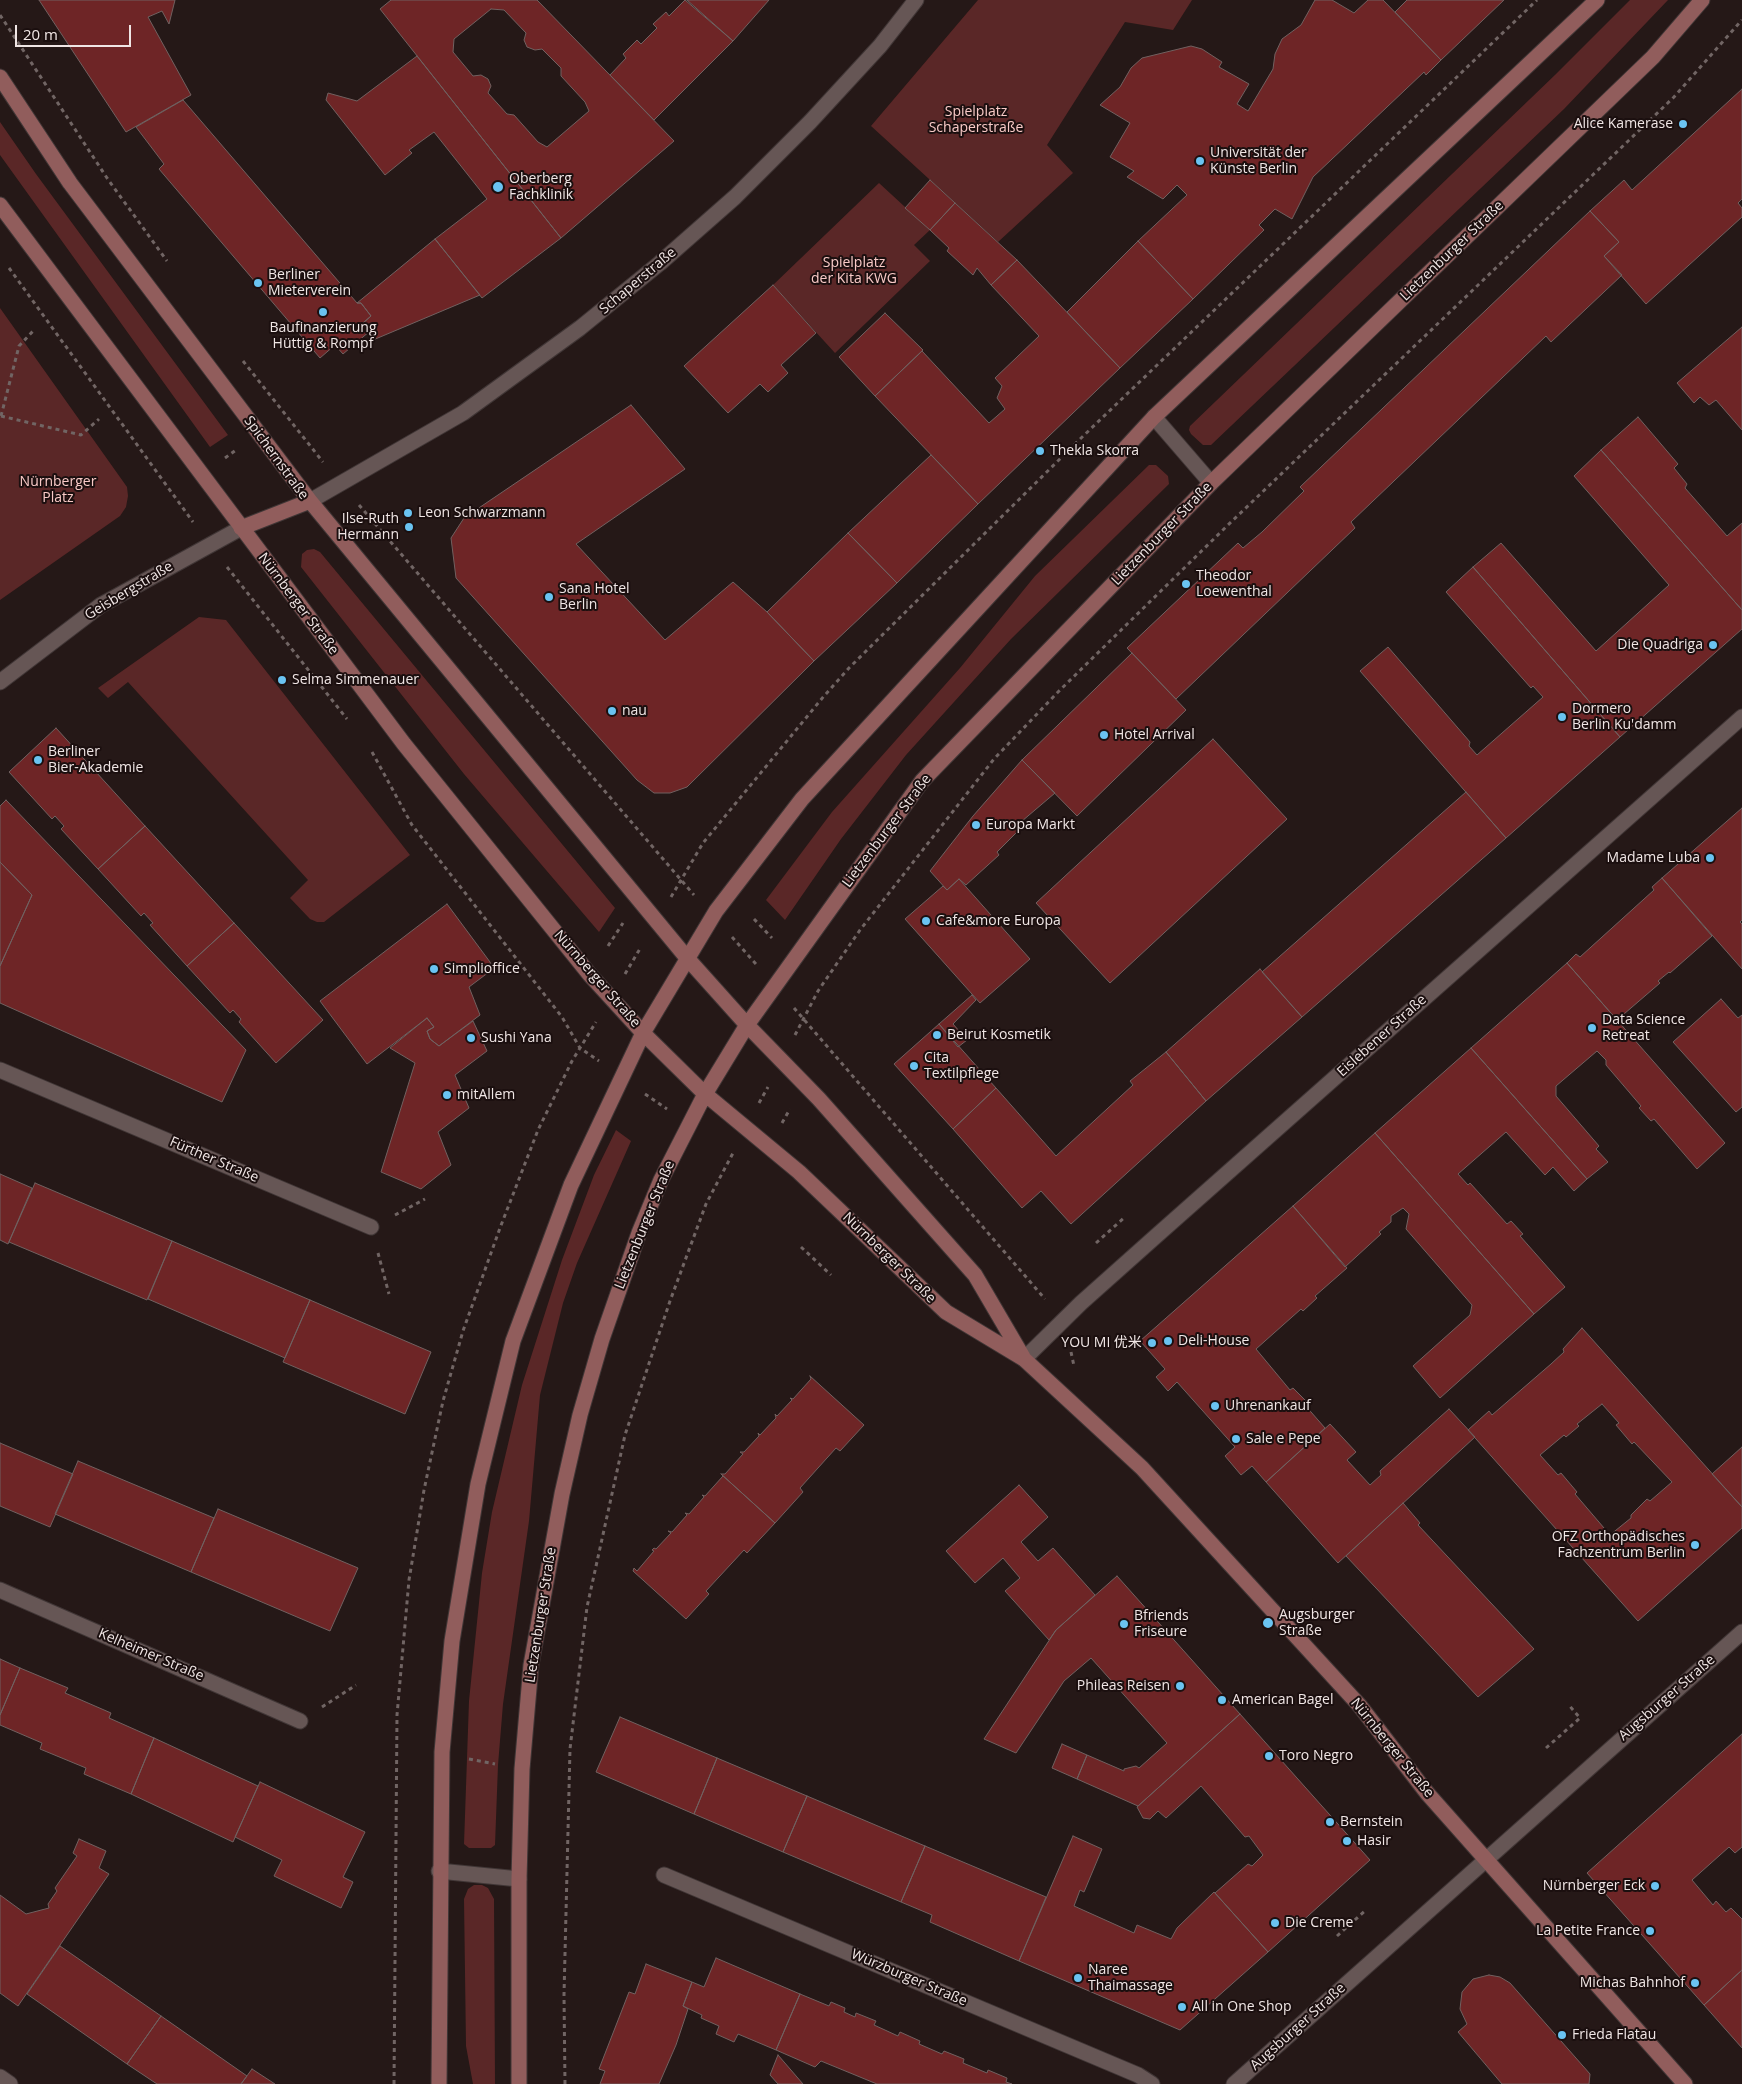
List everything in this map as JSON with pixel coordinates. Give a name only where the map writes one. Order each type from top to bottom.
[{"type":"main road","points":[[439,2084],[439,1871],[442,1752],[452,1641],[478,1484],[516,1332],[571,1185],[643,1033],[687,958],[714,917],[802,799],[1154,416],[1597,0]]},
{"type":"main road","name":"Lietzenburger Straße","points":[[519,2084],[519,1878],[522,1769],[531,1665],[562,1494],[578,1423],[604,1333],[639,1233],[660,1180],[705,1094],[747,1026],[922,781],[1211,483],[1653,57],[1702,0]]},
{"type":"main road","name":"Spichernstraße","points":[[0,77],[70,183],[310,501],[241,528]]},
{"type":"main road","points":[[0,205],[241,528]]},
{"type":"main road","name":"Nürnberger Straße","points":[[310,501],[687,958],[747,1026],[819,1099],[975,1274],[1024,1359]]},
{"type":"main road","name":"Nürnberger Straße","points":[[241,528],[404,744],[610,998],[705,1094],[800,1172],[946,1312],[1024,1359],[1142,1468],[1360,1706],[1427,1793],[1685,2084]]},
{"type":"street","name":"Schaperstraße","points":[[310,501],[463,413],[580,328],[660,263],[736,197],[810,122],[880,46],[916,0]]},
{"type":"street","points":[[1154,416],[1211,483]]},
{"type":"street","name":"Geisbergstraße","points":[[0,682],[101,605],[241,528]]},
{"type":"street","name":"Eislebener Straße","points":[[1024,1359],[1155,1237],[1742,717]]},
{"type":"street","name":"Fürther Straße","points":[[0,1070],[372,1226]]},
{"type":"street","name":"Kelheimer Straße","points":[[0,1590],[300,1721]]},
{"type":"street","name":"Augsburger Straße","points":[[1234,2084],[1742,1632]]},
{"type":"street","points":[[439,1871],[519,1878]]},
{"type":"street","name":"Würzburger Straße","points":[[664,1875],[1138,2075],[1152,2084]]},
{"type":"street","points":[[0,2077],[10,2084]]},
{"type":"path","points":[[561,1084],[572,1061],[703,844],[849,668],[1084,436],[1537,0]]},
{"type":"path","points":[[0,16],[107,178],[169,264]]},
{"type":"path","points":[[565,2084],[564,1995],[570,1749],[588,1607],[625,1435],[706,1204],[818,991],[860,930],[994,759],[1058,692],[1228,525],[1674,97],[1742,20]]},
{"type":"path","points":[[6,263],[159,477]]},
{"type":"path","points":[[34,330],[19,346],[0,416],[81,435],[99,420]]},
{"type":"path","points":[[238,355],[300,433]]},
{"type":"path","points":[[220,461],[237,448]]},
{"type":"path","points":[[391,543],[681,881],[804,1019],[1021,1269]]},
{"type":"path","points":[[250,599],[349,722]]},
{"type":"path","points":[[368,745],[412,825],[551,1006]]},
{"type":"path","points":[[754,919],[772,938]]},
{"type":"path","points":[[608,946],[624,922]]},
{"type":"path","points":[[780,1127],[792,1104]]},
{"type":"path","points":[[389,1294],[372,1226],[426,1199]]},
{"type":"path","points":[[1096,1243],[1125,1217]]},
{"type":"path","points":[[801,1247],[831,1275]]},
{"type":"path","points":[[300,1721],[356,1685]]},
{"type":"path","points":[[1546,1748],[1580,1718],[1568,1704]]},
{"type":"path","points":[[466,1758],[498,1764]]},
{"type":"path","points":[[1338,1936],[1366,1910]]},
{"type":"green space","name":"Spielplatz Schaperstraße","points":[[978,0],[1192,0],[1173,30],[1125,22],[1047,145],[1073,173],[998,242],[871,126]]},
{"type":"green space","points":[[1630,0],[1668,0],[1564,109],[1211,445],[1203,445],[1191,434],[1190,426],[1556,74]]},
{"type":"green space","points":[[0,122],[36,174],[228,435],[210,447],[0,155]]},
{"type":"green space","name":"Spielplatz der Kita KWG","points":[[879,183],[930,230],[914,245],[930,261],[835,353],[773,285]]},
{"type":"green space","name":"Nürnberger Platz","points":[[0,308],[127,487],[128,496],[126,507],[120,516],[0,600]]},
{"type":"green space","points":[[1149,465],[1156,465],[1168,476],[1169,484],[1011,639],[906,755],[841,839],[785,920],[766,900],[832,812],[960,668],[1035,576]]},
{"type":"green space","points":[[314,549],[320,552],[615,908],[599,932],[464,774],[301,567],[302,554],[307,550]]},
{"type":"green space","points":[[199,617],[226,620],[410,855],[324,922],[310,919],[290,898],[308,880],[128,682],[108,698],[98,688]]},
{"type":"green space","points":[[616,1130],[631,1141],[577,1263],[563,1303],[540,1395],[529,1521],[503,1704],[498,1765],[495,1845],[491,1848],[469,1848],[464,1844],[469,1701],[482,1573],[492,1512],[522,1385],[562,1260],[594,1175]]},
{"type":"green space","points":[[474,1885],[482,1885],[488,1888],[494,1899],[495,2084],[473,2084],[466,2046],[464,1899],[468,1889]]},
{"type":"building","points":[[39,0],[175,0],[169,24],[162,11],[148,17],[191,95],[126,132]]},
{"type":"building","points":[[391,0],[537,0],[674,141],[561,238],[380,9]],"holes":[[[491,9],[504,10],[526,33],[524,40],[527,47],[535,50],[542,49],[561,68],[561,76],[585,102],[589,111],[547,147],[538,142],[514,115],[507,114],[488,93],[491,86],[488,79],[481,75],[473,76],[453,52],[454,39]]]},
{"type":"building","points":[[685,0],[733,41],[654,120],[610,75],[626,58],[623,54],[637,40],[641,44],[657,28],[653,24],[666,12],[669,16]]},
{"type":"building","points":[[687,0],[769,0],[733,41]]},
{"type":"building","name":"Universität der Künste Berlin","points":[[1315,0],[1332,0],[1354,13],[1368,0],[1383,0],[1441,60],[1426,75],[1424,72],[1313,177],[1292,219],[1275,209],[1259,225],[1264,230],[1193,299],[1138,241],[1187,195],[1177,185],[1163,199],[1127,177],[1134,171],[1110,157],[1130,123],[1100,105],[1120,87],[1131,68],[1142,58],[1191,46],[1202,49],[1222,62],[1219,67],[1249,84],[1237,104],[1248,111],[1273,69],[1275,54],[1282,39],[1301,25]]},
{"type":"building","points":[[1407,0],[1504,0],[1441,60],[1395,12]]},
{"type":"building","name":"Oberberg Fachklinik","points":[[417,56],[561,238],[482,298],[435,239],[487,199],[434,132],[409,150],[412,153],[385,175],[326,100],[328,93],[357,101]]},
{"type":"building","points":[[1742,89],[1742,199],[1738,203],[1742,208],[1742,217],[1646,304],[1604,256],[1619,242],[1590,211],[1624,180],[1632,190]]},
{"type":"building","points":[[183,100],[357,303],[361,303],[371,316],[363,323],[370,331],[343,354],[335,345],[320,358],[159,169],[164,164],[136,127]]},
{"type":"building","points":[[930,180],[955,203],[930,230],[905,208]]},
{"type":"building","points":[[955,203],[1017,260],[991,285],[977,268],[973,275],[947,251],[949,248],[930,230]]},
{"type":"building","points":[[1590,211],[1619,242],[1604,256],[1622,275],[1551,342],[1546,336],[1351,522],[1355,528],[1176,699],[1127,648],[1238,543],[1243,548],[1262,532],[1304,491],[1300,487]]},
{"type":"building","points":[[435,239],[480,295],[373,340],[363,323],[371,316],[361,303],[357,303]]},
{"type":"building","points":[[1138,241],[1193,299],[1120,368],[1067,312]]},
{"type":"building","points":[[1017,260],[1120,368],[978,504],[875,396],[922,351],[989,423],[1005,409],[997,398],[1002,386],[995,378],[1039,336],[991,285]]},
{"type":"building","points":[[773,285],[816,333],[781,365],[788,373],[768,392],[760,384],[728,413],[684,366]]},
{"type":"building","points":[[885,313],[923,350],[875,396],[839,357]]},
{"type":"building","points":[[1742,327],[1742,430],[1716,400],[1709,405],[1700,397],[1694,403],[1677,383]]},
{"type":"building","name":"Sana Hotel Berlin","points":[[631,405],[685,469],[576,544],[665,640],[733,582],[767,612],[814,661],[687,787],[670,793],[654,793],[637,780],[456,578],[451,538],[464,518]]},
{"type":"building","points":[[1638,417],[1678,464],[1674,468],[1687,484],[1685,488],[1727,536],[1742,523],[1742,610],[1601,450]]},
{"type":"building","points":[[1601,450],[1742,610],[1742,629],[1620,737],[1473,567],[1501,543],[1596,651],[1669,585],[1574,476]]},
{"type":"building","points":[[931,455],[978,504],[897,583],[848,533]]},
{"type":"building","points":[[848,533],[897,583],[814,661],[767,612]]},
{"type":"building","name":"Dormero Berlin Ku'damm","points":[[1473,567],[1620,737],[1506,838],[1360,671],[1388,647],[1470,742],[1469,746],[1477,755],[1543,697],[1533,686],[1531,688],[1446,592]]},
{"type":"building","name":"Hotel Arrival","points":[[1132,653],[1186,710],[1077,816],[1022,760]]},
{"type":"building","points":[[56,728],[145,826],[98,869],[61,829],[64,826],[55,816],[52,819],[9,772]]},
{"type":"building","points":[[1213,739],[1287,819],[1110,983],[1036,903]]},
{"type":"building","points":[[1022,760],[1055,793],[1015,827],[1017,832],[997,852],[999,855],[966,885],[959,879],[947,890],[930,871],[973,816]]},
{"type":"building","points":[[1466,792],[1506,838],[1302,1017],[1262,972]]},
{"type":"building","points":[[6,800],[246,1050],[222,1102],[0,1003],[0,966],[32,895],[0,862],[0,806]]},
{"type":"building","points":[[1742,808],[1742,920],[1740,922],[1742,924],[1742,969],[1662,878]]},
{"type":"building","points":[[145,826],[234,923],[187,966],[150,925],[153,923],[144,913],[141,916],[98,869]]},
{"type":"building","points":[[0,862],[32,895],[0,966]]},
{"type":"building","points":[[1662,878],[1712,936],[1670,973],[1658,981],[1660,983],[1617,1020],[1567,963],[1576,954],[1580,957],[1654,890],[1652,887]]},
{"type":"building","points":[[959,879],[1030,959],[980,1003],[905,919],[943,886],[947,890]]},
{"type":"building","points":[[447,904],[490,962],[493,969],[469,987],[480,1015],[439,1046],[430,1039],[427,1031],[434,1027],[427,1018],[367,1064],[320,1001]]},
{"type":"building","points":[[234,923],[323,1020],[276,1063],[239,1022],[241,1019],[233,1010],[230,1013],[187,966]]},
{"type":"building","points":[[1567,963],[1725,1143],[1697,1169],[1654,1119],[1651,1121],[1639,1108],[1641,1106],[1606,1065],[1606,1060],[1597,1051],[1556,1086],[1556,1096],[1599,1146],[1596,1149],[1608,1162],[1587,1179],[1471,1048]]},
{"type":"building","points":[[1260,969],[1302,1017],[1206,1101],[1166,1052]]},
{"type":"building","points":[[972,995],[976,1000],[953,1024],[967,1040],[958,1047],[939,1024]]},
{"type":"building","points":[[1721,999],[1738,1018],[1742,1015],[1742,1107],[1736,1112],[1673,1042]]},
{"type":"building","points":[[427,1018],[434,1027],[427,1031],[430,1039],[439,1046],[473,1021],[487,1051],[455,1075],[469,1108],[438,1132],[451,1165],[421,1189],[381,1172],[415,1063],[390,1048]]},
{"type":"building","points":[[939,1024],[996,1088],[953,1129],[894,1064]]},
{"type":"building","points":[[1471,1048],[1587,1179],[1574,1191],[1553,1167],[1545,1175],[1506,1132],[1458,1174],[1468,1185],[1470,1183],[1507,1224],[1511,1221],[1523,1234],[1520,1236],[1565,1287],[1534,1314],[1375,1133]]},
{"type":"building","points":[[1166,1052],[1206,1101],[1071,1224],[1041,1191],[1022,1208],[953,1129],[996,1088],[1056,1156],[1133,1085],[1130,1081]]},
{"type":"building","points":[[1375,1133],[1534,1314],[1440,1398],[1413,1366],[1470,1315],[1472,1305],[1406,1229],[1409,1214],[1403,1208],[1391,1216],[1391,1222],[1379,1232],[1381,1234],[1345,1267],[1293,1206]]},
{"type":"building","points":[[0,1174],[32,1188],[8,1244],[0,1240]]},
{"type":"building","points":[[35,1183],[172,1241],[147,1300],[9,1242]]},
{"type":"building","points":[[1293,1206],[1347,1268],[1315,1296],[1317,1298],[1303,1311],[1301,1309],[1256,1349],[1290,1390],[1293,1388],[1306,1401],[1304,1404],[1325,1428],[1266,1482],[1252,1466],[1241,1475],[1225,1456],[1235,1447],[1177,1382],[1168,1391],[1156,1377],[1165,1369],[1140,1341]]},
{"type":"building","points":[[172,1241],[310,1300],[285,1358],[148,1299]]},
{"type":"building","points":[[310,1300],[431,1352],[405,1414],[283,1362]]},
{"type":"building","points":[[1582,1328],[1742,1507],[1742,1528],[1638,1621],[1468,1430],[1489,1411],[1492,1415],[1564,1352],[1563,1349]],"holes":[[[1602,1404],[1619,1423],[1616,1425],[1632,1444],[1634,1442],[1672,1482],[1650,1501],[1647,1499],[1631,1515],[1631,1518],[1610,1535],[1575,1494],[1577,1492],[1561,1473],[1558,1475],[1540,1455],[1564,1435],[1566,1437],[1579,1426],[1577,1424]]]},
{"type":"building","points":[[810,1376],[864,1425],[840,1451],[836,1448],[800,1488],[803,1492],[775,1523],[721,1474],[725,1474],[743,1454],[740,1452],[744,1452],[759,1436],[758,1433],[760,1435],[776,1418],[775,1414],[777,1416],[792,1400],[790,1398],[793,1399],[811,1379]]},
{"type":"building","points":[[1449,1409],[1475,1437],[1338,1563],[1266,1482],[1330,1424],[1356,1452],[1347,1460],[1370,1485],[1381,1475],[1380,1471]]},
{"type":"building","points":[[0,1443],[73,1474],[50,1527],[0,1506]]},
{"type":"building","points":[[1742,1447],[1742,1507],[1712,1474]]},
{"type":"building","points":[[78,1461],[214,1518],[191,1572],[55,1514]]},
{"type":"building","points":[[721,1474],[775,1523],[747,1553],[744,1550],[706,1591],[709,1594],[686,1619],[633,1571],[634,1568],[637,1571],[654,1551],[652,1550],[656,1549],[671,1533],[668,1531],[672,1532],[687,1515],[685,1513],[689,1514],[704,1497],[702,1495],[705,1496],[723,1476]]},
{"type":"building","points":[[1019,1485],[1048,1517],[1021,1542],[1038,1561],[1053,1548],[1095,1595],[1056,1630],[1049,1640],[1005,1591],[1020,1578],[1003,1558],[975,1583],[946,1551]]},
{"type":"building","points":[[1403,1503],[1420,1523],[1418,1525],[1534,1649],[1478,1697],[1346,1556]]},
{"type":"building","points":[[218,1509],[358,1568],[330,1631],[191,1572]]},
{"type":"building","points":[[1117,1576],[1240,1714],[1138,1806],[1077,1779],[1087,1755],[1124,1771],[1124,1769],[1136,1766],[1139,1768],[1167,1743],[1091,1658],[1064,1681],[1016,1753],[984,1739],[1056,1630]]},
{"type":"building","points":[[0,1659],[20,1668],[0,1715]]},
{"type":"building","points":[[20,1668],[68,1688],[65,1693],[111,1713],[109,1718],[154,1738],[131,1794],[84,1774],[86,1768],[40,1749],[42,1743],[0,1725],[0,1715]]},
{"type":"building","points":[[1240,1714],[1370,1860],[1268,1952],[1215,1893],[1248,1864],[1252,1866],[1263,1855],[1249,1836],[1245,1837],[1201,1786],[1166,1818],[1158,1811],[1150,1819],[1143,1818],[1137,1807]]},
{"type":"building","points":[[620,1717],[717,1758],[694,1814],[596,1772]]},
{"type":"building","points":[[1742,1734],[1742,1847],[1735,1853],[1729,1847],[1692,1880],[1713,1905],[1716,1901],[1726,1912],[1731,1908],[1742,1919],[1742,1970],[1704,2005],[1587,1873]]},
{"type":"building","points":[[154,1738],[258,1786],[233,1842],[131,1794]]},
{"type":"building","points":[[1062,1744],[1087,1755],[1077,1779],[1052,1768]]},
{"type":"building","points":[[717,1758],[807,1796],[783,1852],[694,1814]]},
{"type":"building","points":[[260,1782],[365,1832],[343,1877],[353,1882],[341,1908],[274,1876],[282,1860],[235,1837]]},
{"type":"building","points":[[807,1796],[925,1846],[901,1902],[783,1852]]},
{"type":"building","points":[[1073,1836],[1102,1849],[1084,1892],[1080,1890],[1074,1906],[1134,1933],[1137,1925],[1171,1939],[1177,1928],[1214,1892],[1268,1952],[1180,2030],[1019,1961]]},
{"type":"building","points":[[79,1839],[106,1851],[99,1868],[109,1874],[18,2006],[0,1993],[0,1895],[26,1914],[49,1908],[48,1904],[57,1891],[55,1888],[77,1856],[73,1853]]},
{"type":"building","points":[[925,1846],[1046,1897],[1019,1961],[930,1922],[932,1915],[901,1902]]},
{"type":"building","points":[[60,1946],[161,2016],[127,2064],[27,1994]]},
{"type":"building","points":[[716,1958],[800,1994],[776,2050],[738,2034],[734,2042],[716,2034],[719,2026],[701,2018],[702,2015],[683,2006],[692,1982],[704,1987]]},
{"type":"building","points":[[646,1964],[692,1982],[683,2006],[688,2009],[676,2045],[659,2084],[600,2084],[605,2071],[599,2069],[629,1992],[635,1994]]},
{"type":"building","points":[[1742,1970],[1742,2048],[1704,2005]]},
{"type":"building","points":[[1489,1975],[1500,1977],[1510,1983],[1590,2074],[1589,2084],[1502,2084],[1458,2032],[1467,2024],[1460,2009],[1462,1992],[1473,1979]]},
{"type":"building","points":[[800,1994],[829,2006],[831,2002],[845,2008],[844,2012],[855,2017],[856,2013],[876,2021],[874,2025],[898,2036],[900,2032],[920,2041],[919,2044],[942,2054],[944,2051],[964,2059],[963,2063],[987,2073],[988,2070],[1007,2078],[1006,2082],[1012,2084],[877,2084],[821,2061],[815,2067],[776,2050]]},
{"type":"building","points":[[161,2016],[247,2076],[241,2084],[157,2084],[127,2064]]},
{"type":"building","points":[[778,2055],[803,2084],[778,2084],[770,2075]]},
{"type":"building","points":[[252,2069],[275,2084],[241,2084]]},
{"type":"place","name":"Alice Kamerase","points":[[1683,124]]},
{"type":"place","name":"Universität der Künste Berlin","points":[[1200,161]]},
{"type":"place","name":"Oberberg Fachklinik","points":[[498,187]]},
{"type":"place","name":"Berliner Mieterverein","points":[[258,283]]},
{"type":"place","name":"Baufinanzierung Hüttig & Rompf","points":[[323,312]]},
{"type":"place","name":"Thekla Skorra","points":[[1040,451]]},
{"type":"place","name":"Leon Schwarzmann","points":[[408,513]]},
{"type":"place","name":"Ilse-Ruth Hermann","points":[[409,527]]},
{"type":"place","name":"Theodor Loewenthal","points":[[1186,584]]},
{"type":"place","name":"Sana Hotel Berlin","points":[[549,597]]},
{"type":"place","name":"Die Quadriga","points":[[1713,645]]},
{"type":"place","name":"Selma Simmenauer","points":[[282,680]]},
{"type":"place","name":"nau","points":[[612,711]]},
{"type":"place","name":"Dormero Berlin Ku'damm","points":[[1562,717]]},
{"type":"place","name":"Hotel Arrival","points":[[1104,735]]},
{"type":"place","name":"Berliner Bier-Akademie","points":[[38,760]]},
{"type":"place","name":"Europa Markt","points":[[976,825]]},
{"type":"place","name":"Madame Luba","points":[[1710,858]]},
{"type":"place","name":"Cafe&more Europa","points":[[926,921]]},
{"type":"place","name":"Simplioffice","points":[[434,969]]},
{"type":"place","name":"Data Science Retreat","points":[[1592,1028]]},
{"type":"place","name":"Beirut Kosmetik","points":[[937,1035]]},
{"type":"place","name":"Sushi Yana","points":[[471,1038]]},
{"type":"place","name":"Cita Textilpflege","points":[[914,1066]]},
{"type":"place","name":"mitAllem","points":[[447,1095]]},
{"type":"place","name":"Deli-House","points":[[1168,1341]]},
{"type":"place","name":"YOU MI 优米","points":[[1152,1343]]},
{"type":"place","name":"Uhrenankauf","points":[[1215,1406]]},
{"type":"place","name":"Sale e Pepe","points":[[1236,1439]]},
{"type":"place","name":"OFZ Orthopädisches Fachzentrum Berlin","points":[[1695,1545]]},
{"type":"place","name":"Augsburger Straße","points":[[1268,1623]]},
{"type":"place","name":"Bfriends Friseure","points":[[1124,1624]]},
{"type":"place","name":"Phileas Reisen","points":[[1180,1686]]},
{"type":"place","name":"American Bagel","points":[[1222,1700]]},
{"type":"place","name":"Toro Negro","points":[[1269,1756]]},
{"type":"place","name":"Bernstein","points":[[1330,1822]]},
{"type":"place","name":"Hasir","points":[[1347,1841]]},
{"type":"place","name":"Nürnberger Eck","points":[[1655,1886]]},
{"type":"place","name":"Die Creme","points":[[1275,1923]]},
{"type":"place","name":"La Petite France","points":[[1650,1931]]},
{"type":"place","name":"Naree Thaimassage","points":[[1078,1978]]},
{"type":"place","name":"Michas Bahnhof","points":[[1695,1983]]},
{"type":"place","name":"All in One Shop","points":[[1182,2007]]},
{"type":"place","name":"Frieda Flatau","points":[[1562,2035]]}]
